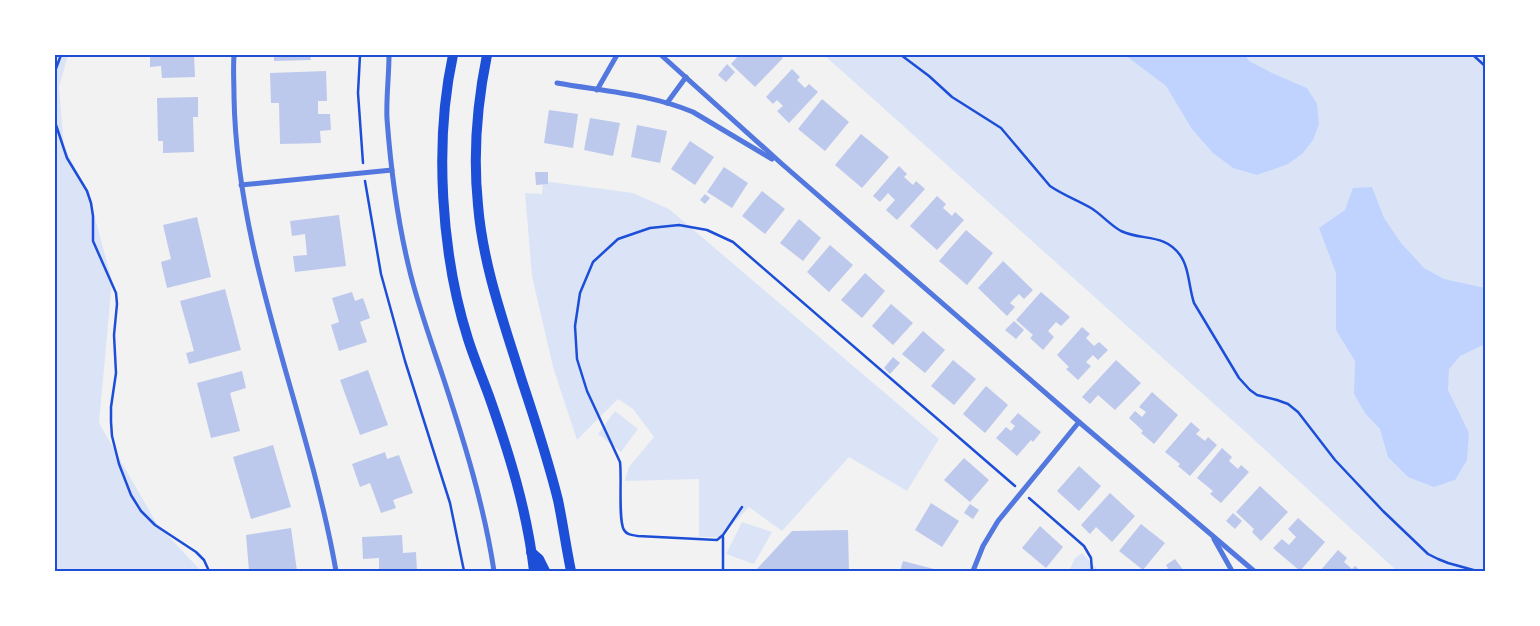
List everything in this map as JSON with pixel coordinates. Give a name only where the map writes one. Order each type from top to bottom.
[{"type":"main road","points":[[453,55],[448,77],[443,145],[444,212],[453,277],[468,339],[511,461],[526,521],[534,571]]},
{"type":"main road","points":[[487,55],[482,80],[476,145],[478,206],[482,234],[488,271],[558,500],[570,571]]},
{"type":"main road","points":[[531,552],[539,559],[545,571]]},
{"type":"street","points":[[234,55],[235,122],[241,185],[262,285],[316,478],[336,571]]},
{"type":"street","points":[[389,55],[387,117],[400,224],[411,276],[425,326],[465,446],[480,504],[494,571]]},
{"type":"street","points":[[597,90],[617,55]]},
{"type":"street","points":[[661,55],[782,164],[1254,571]]},
{"type":"street","points":[[667,103],[686,77]]},
{"type":"street","points":[[557,83],[667,103],[693,112],[782,164]]},
{"type":"street","points":[[241,185],[392,170]]},
{"type":"street","points":[[973,571],[983,546],[998,521],[1079,422]]},
{"type":"street","points":[[1211,534],[1232,571]]},
{"type":"path","points":[[55,71],[61,55]]},
{"type":"path","points":[[360,55],[358,93],[363,172],[381,274],[405,361],[450,503],[464,571]]},
{"type":"path","points":[[901,55],[929,76],[952,97],[1001,128],[1050,186],[1059,193],[1091,208],[1118,229],[1128,234],[1162,240],[1173,247],[1181,256],[1186,267],[1190,291],[1197,308],[1244,385],[1257,395],[1288,404],[1298,412],[1348,473],[1428,554],[1448,563],[1477,571]]},
{"type":"path","points":[[1472,55],[1485,66]]},
{"type":"path","points":[[55,122],[67,158],[87,191],[93,216],[94,241],[116,293],[117,304],[114,334],[116,373],[111,407],[111,422],[119,464],[131,495],[141,511],[155,525],[196,552],[204,560],[209,571]]},
{"type":"path","points":[[742,508],[723,535],[716,540],[638,536],[630,535],[623,529],[620,462],[587,391],[577,359],[575,326],[580,293],[593,262],[618,239],[650,228],[679,225],[707,230],[733,242],[1084,546],[1091,558],[1092,571]]},
{"type":"path","points":[[723,535],[723,571]]},
{"type":"shaded area","points":[[55,55],[68,55],[59,87],[64,147],[88,192],[112,281],[99,423],[157,524],[201,571],[55,571]]},
{"type":"shaded area","points":[[824,55],[1485,55],[1485,571],[1397,571],[1251,437]]},
{"type":"shaded area","points":[[543,181],[633,193],[669,209],[939,439],[907,491],[849,457],[782,531],[749,507],[721,537],[699,537],[699,479],[625,481],[629,467],[654,437],[633,409],[618,399],[577,440],[553,367],[532,276],[525,193],[542,194]]},
{"type":"shaded area","points":[[615,411],[638,429],[621,452],[598,434]]},
{"type":"shaded area","points":[[742,522],[772,532],[754,564],[726,554]]},
{"type":"shaded area","points":[[1082,553],[1099,571],[1069,571],[1075,558]]},
{"type":"water","points":[[1125,55],[1245,55],[1249,61],[1307,88],[1317,104],[1319,124],[1313,140],[1303,153],[1288,164],[1257,175],[1233,168],[1213,153],[1192,129],[1166,86]]},
{"type":"water","points":[[1372,187],[1384,218],[1401,243],[1424,268],[1444,279],[1485,288],[1485,344],[1460,356],[1449,369],[1448,390],[1469,433],[1467,460],[1455,480],[1434,487],[1408,477],[1388,457],[1380,429],[1365,413],[1354,394],[1355,361],[1336,330],[1336,273],[1319,228],[1345,210],[1353,188]]},
{"type":"building","points":[[150,55],[194,55],[195,77],[162,78],[161,66],[150,67]]},
{"type":"building","points":[[274,55],[310,55],[311,60],[274,61]]},
{"type":"building","points":[[739,55],[779,55],[783,58],[755,87],[731,64]]},
{"type":"building","points":[[727,64],[735,72],[726,82],[718,75]]},
{"type":"building","points":[[792,69],[800,77],[797,80],[805,88],[809,84],[818,92],[789,123],[777,111],[783,106],[777,100],[773,104],[766,97]]},
{"type":"building","points":[[326,71],[327,101],[318,101],[318,114],[330,114],[331,130],[320,131],[321,143],[280,144],[279,103],[271,103],[270,73]]},
{"type":"building","points":[[198,97],[198,117],[193,117],[194,152],[163,153],[163,141],[158,141],[157,98]]},
{"type":"building","points":[[822,99],[849,122],[825,151],[798,129]]},
{"type":"building","points":[[549,110],[578,114],[573,148],[544,143]]},
{"type":"building","points":[[590,118],[620,123],[613,156],[584,150]]},
{"type":"building","points":[[637,125],[667,131],[660,163],[631,157]]},
{"type":"building","points":[[861,134],[889,157],[862,188],[835,165]]},
{"type":"building","points":[[690,141],[714,157],[695,185],[671,169]]},
{"type":"building","points":[[899,166],[907,174],[904,177],[913,185],[916,181],[925,189],[897,220],[886,210],[895,200],[888,193],[880,202],[873,196]]},
{"type":"building","points":[[724,167],[748,183],[732,208],[707,192]]},
{"type":"building","points":[[535,172],[548,172],[548,184],[536,185]]},
{"type":"building","points":[[762,191],[785,209],[765,234],[742,216]]},
{"type":"building","points":[[705,194],[710,198],[705,204],[700,200]]},
{"type":"building","points":[[937,196],[946,204],[943,208],[952,216],[955,212],[964,220],[937,250],[910,226]]},
{"type":"building","points":[[339,215],[346,266],[295,272],[293,256],[307,255],[305,234],[292,236],[290,221]]},
{"type":"building","points":[[197,217],[211,277],[167,288],[161,262],[171,259],[163,225]]},
{"type":"building","points":[[799,219],[821,238],[803,261],[780,243]]},
{"type":"building","points":[[966,230],[993,253],[967,285],[939,261]]},
{"type":"building","points":[[830,245],[853,265],[829,292],[807,272]]},
{"type":"building","points":[[1003,261],[1033,290],[1024,299],[1019,294],[1010,303],[1015,307],[1007,316],[978,288]]},
{"type":"building","points":[[865,273],[885,291],[862,318],[841,300]]},
{"type":"building","points":[[225,289],[241,350],[189,364],[186,353],[194,351],[180,301]]},
{"type":"building","points":[[352,292],[355,301],[363,298],[370,318],[360,322],[367,342],[339,351],[331,325],[339,322],[332,298]]},
{"type":"building","points":[[1041,292],[1070,317],[1061,326],[1056,322],[1048,331],[1054,337],[1043,350],[1030,338],[1033,335],[1016,320]]},
{"type":"building","points":[[891,304],[913,323],[893,345],[872,326]]},
{"type":"building","points":[[1014,321],[1024,330],[1016,339],[1005,330]]},
{"type":"building","points":[[1082,327],[1090,334],[1086,338],[1094,346],[1099,342],[1108,350],[1098,360],[1093,355],[1086,362],[1091,366],[1078,380],[1066,369],[1069,367],[1057,355]]},
{"type":"building","points":[[923,331],[945,350],[925,373],[902,354]]},
{"type":"building","points":[[893,357],[900,363],[890,374],[884,368]]},
{"type":"building","points":[[953,360],[976,379],[954,405],[931,386]]},
{"type":"building","points":[[1116,360],[1141,383],[1115,410],[1098,395],[1090,404],[1082,397]]},
{"type":"building","points":[[368,370],[388,425],[360,435],[340,380]]},
{"type":"building","points":[[242,371],[246,388],[230,393],[240,431],[211,438],[197,383]]},
{"type":"building","points":[[986,386],[1008,405],[985,433],[963,414]]},
{"type":"building","points":[[1152,392],[1178,415],[1154,444],[1141,433],[1143,431],[1129,418],[1135,411],[1142,417],[1146,412],[1139,407]]},
{"type":"building","points":[[1018,413],[1041,432],[1017,456],[996,438],[1006,427],[1011,431],[1015,426],[1010,422]]},
{"type":"building","points":[[1191,422],[1200,430],[1196,434],[1205,441],[1208,437],[1217,445],[1190,476],[1178,466],[1180,464],[1165,452]]},
{"type":"building","points":[[273,445],[291,507],[251,519],[233,457]]},
{"type":"building","points":[[1222,448],[1232,457],[1229,461],[1238,469],[1241,465],[1249,472],[1221,503],[1210,494],[1213,491],[1197,478]]},
{"type":"building","points":[[385,452],[387,459],[399,455],[413,493],[393,500],[396,508],[381,513],[370,483],[360,487],[352,464]]},
{"type":"building","points":[[964,458],[989,480],[970,502],[944,480]]},
{"type":"building","points":[[1079,466],[1101,486],[1079,511],[1057,491]]},
{"type":"building","points":[[1260,486],[1288,512],[1261,541],[1252,532],[1254,529],[1236,512]]},
{"type":"building","points":[[1110,493],[1135,516],[1112,542],[1096,527],[1090,534],[1081,525]]},
{"type":"building","points":[[931,503],[959,521],[942,547],[915,530]]},
{"type":"building","points":[[970,504],[979,510],[973,519],[964,513]]},
{"type":"building","points":[[1233,513],[1242,521],[1235,529],[1226,521]]},
{"type":"building","points":[[1298,518],[1325,542],[1300,571],[1273,548],[1282,539],[1289,545],[1296,537],[1288,529]]},
{"type":"building","points":[[1141,524],[1165,543],[1143,570],[1119,551]]},
{"type":"building","points":[[1040,526],[1063,547],[1046,568],[1022,548]]},
{"type":"building","points":[[291,528],[297,571],[249,571],[246,535]]},
{"type":"building","points":[[848,530],[849,571],[755,571],[792,531]]},
{"type":"building","points":[[402,535],[403,553],[416,552],[417,571],[379,571],[379,558],[363,559],[362,537]]},
{"type":"building","points":[[1338,550],[1347,558],[1344,562],[1352,569],[1355,566],[1361,571],[1320,571]]},
{"type":"building","points":[[1175,559],[1184,571],[1165,571],[1168,568],[1166,565]]},
{"type":"building","points":[[903,561],[938,570],[938,571],[900,571]]}]
